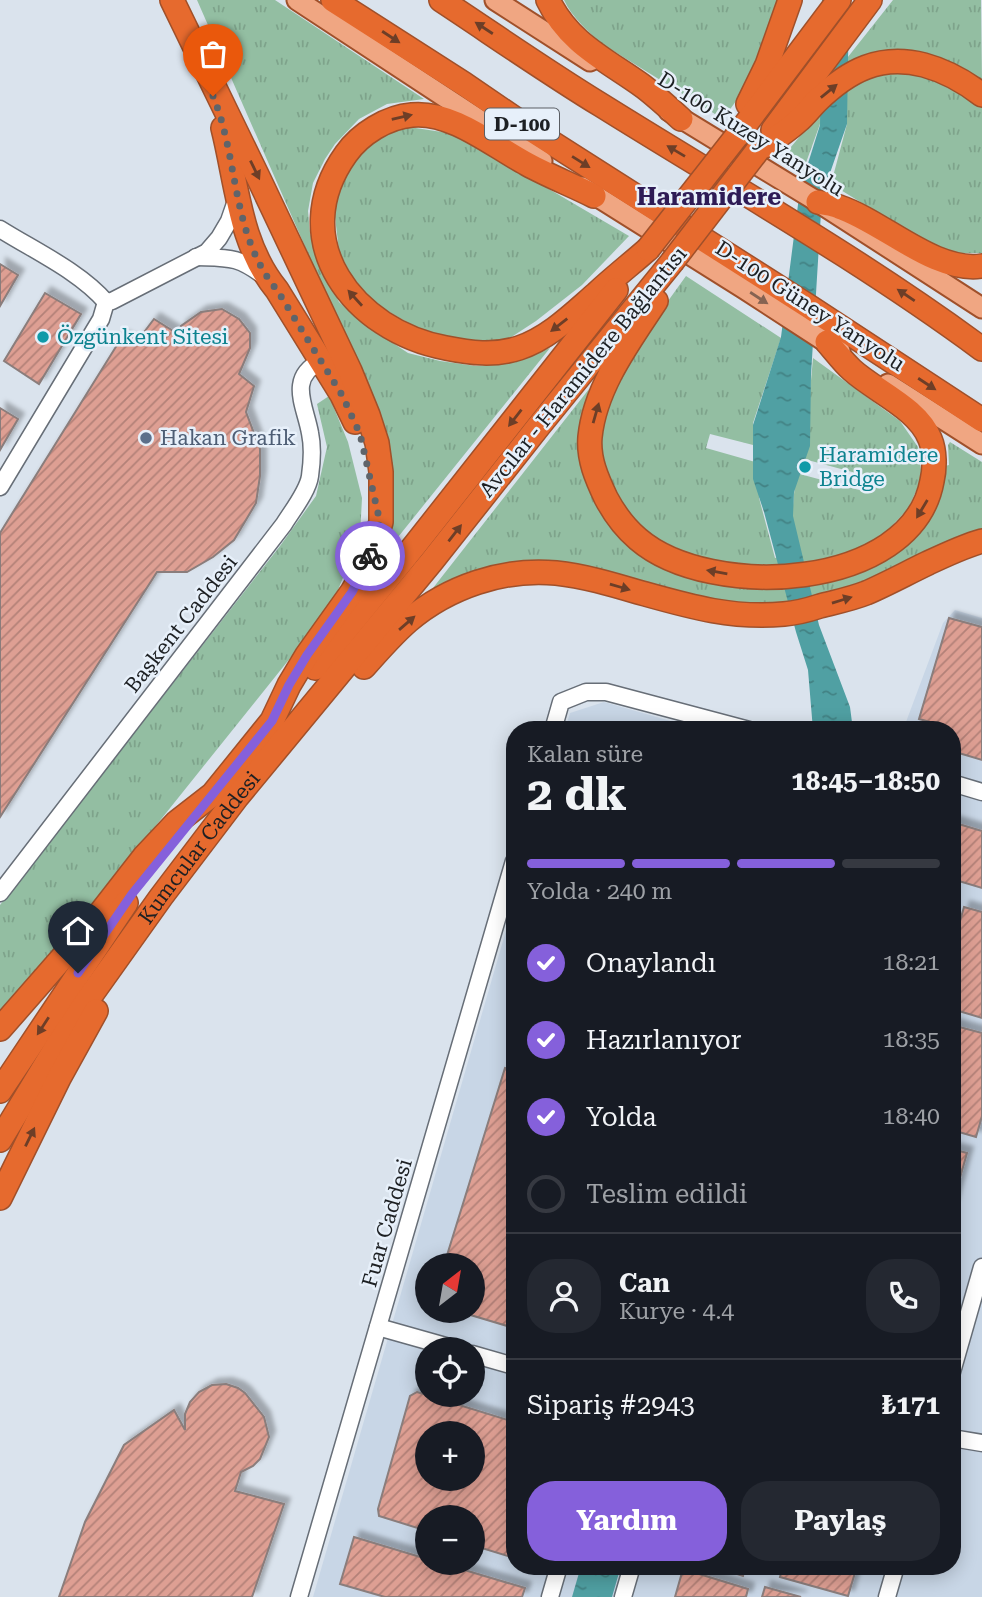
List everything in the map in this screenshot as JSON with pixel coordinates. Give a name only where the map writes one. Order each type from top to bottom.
[{"type":"highway","points":[[172,0],[350,371],[377,443],[381,472],[380,522],[373,549],[352,592],[289,685],[279,729]]},
{"type":"highway","name":"D-100","points":[[333,0],[982,420]]},
{"type":"highway","name":"D-100","points":[[441,0],[600,105],[814,235],[935,314],[982,349]]},
{"type":"highway","points":[[548,0],[576,39],[597,57],[644,87],[681,119]]},
{"type":"highway","points":[[736,137],[739,123],[767,65],[790,0]]},
{"type":"highway","name":"Avcılar - Haramidere Bağlantısı","points":[[279,729],[415,545],[736,137],[839,0]]},
{"type":"highway","name":"Avcılar - Haramidere Bağlantısı","points":[[279,729],[432,561],[672,262],[867,5]]},
{"type":"highway","points":[[193,43],[219,110],[232,161],[242,221],[253,252],[342,395],[360,434],[380,522]]},
{"type":"highway","points":[[758,150],[799,121],[835,86],[869,65],[905,61],[940,70],[961,80],[982,95]]},
{"type":"highway","points":[[594,196],[530,166],[467,128],[434,116],[411,115],[387,121],[362,136],[337,167],[324,203],[322,219],[326,249],[333,268],[352,298],[386,326],[429,345],[495,354],[539,340],[558,327],[648,249]]},
{"type":"highway","points":[[818,202],[839,207],[945,263],[972,268],[982,266]]},
{"type":"highway","points":[[672,262],[671,276],[624,351],[604,390],[597,406],[590,440],[593,466],[609,503],[639,540],[656,551],[698,569],[732,575],[801,575],[857,562],[891,543],[911,525],[930,494],[934,454],[930,438],[919,422],[851,369],[827,342]]},
{"type":"highway","points":[[0,1091],[132,894],[213,794],[279,729],[322,712],[385,643],[427,607],[449,594],[496,577],[528,572],[554,573],[611,584],[692,608],[722,613],[784,614],[805,611],[864,593],[982,541]]},
{"type":"highway","name":"Kumcular Caddesi","points":[[0,1140],[57,1046],[114,963],[237,797],[279,729]]},
{"type":"highway","points":[[0,1029],[91,925],[144,858],[177,822],[213,794]]},
{"type":"highway","points":[[0,1198],[59,1078],[102,1003],[114,963]]},
{"type":"main road","name":"D-100 Güney Yanyolu","points":[[297,0],[594,196],[827,342],[982,444]]},
{"type":"main road","name":"D-100 Kuzey Yanyolu","points":[[495,0],[982,308]]},
{"type":"street","points":[[106,302],[207,252],[229,221],[237,197]]},
{"type":"street","points":[[0,229],[81,279],[106,302]]},
{"type":"street","points":[[196,257],[236,259],[268,279]]},
{"type":"street","points":[[0,487],[101,319],[106,302]]},
{"type":"street","name":"Başkent Caddesi","points":[[0,893],[284,524],[309,481],[313,453],[300,389],[309,368],[321,361]]},
{"type":"street","points":[[556,721],[561,702],[586,692],[606,692],[715,721]]},
{"type":"street","points":[[961,786],[982,792]]},
{"type":"street","name":"Fuar Caddesi","points":[[299,1597],[506,888]]},
{"type":"street","points":[[961,1341],[982,1268]]},
{"type":"street","points":[[378,1327],[415,1337]]},
{"type":"street","points":[[485,1358],[506,1364]]},
{"type":"street","points":[[961,1440],[982,1443]]},
{"type":"street","points":[[550,1597],[556,1575]]},
{"type":"street","points":[[623,1597],[629,1575]]},
{"type":"street","points":[[887,1597],[893,1575]]},
{"type":"shaded area","points":[[955,610],[982,618],[982,1597],[313,1597],[506,931],[506,1575],[961,1575],[961,721],[906,721],[943,623]]},
{"type":"shaded area","points":[[604,702],[670,721],[568,721],[570,713]]},
{"type":"green space","points":[[197,0],[275,0],[424,99],[387,104],[359,119],[335,144],[313,183],[308,211],[310,233],[339,302],[363,323],[408,353],[440,361],[476,366],[505,363],[550,348],[382,557],[391,517],[391,484],[390,453],[381,420]]},
{"type":"green space","points":[[564,0],[778,0],[774,21],[744,90],[723,119],[599,42],[575,17]]},
{"type":"green space","points":[[893,0],[981,0],[982,82],[932,57],[906,51],[877,54],[840,67]]},
{"type":"green space","points":[[887,71],[938,77],[982,103],[982,255],[948,253],[935,248],[831,184],[847,124],[820,124],[803,171],[782,158],[838,97],[855,85]]},
{"type":"green space","points":[[409,127],[455,134],[629,236],[582,285],[507,340],[477,343],[434,338],[374,303],[351,275],[339,251],[335,217],[338,187],[352,158],[373,139]]},
{"type":"green space","points":[[686,276],[781,338],[753,423],[757,446],[710,434],[706,448],[766,465],[759,498],[775,558],[798,551],[792,516],[796,473],[863,491],[867,476],[804,459],[813,358],[900,421],[918,447],[922,478],[908,509],[888,530],[855,552],[818,562],[749,568],[692,555],[649,535],[621,508],[605,479],[600,433],[607,402],[632,351]]},
{"type":"green space","points":[[589,389],[581,432],[594,498],[686,574],[881,560],[909,543],[930,517],[942,488],[945,466],[949,465],[950,442],[982,462],[982,529],[853,587],[795,603],[760,605],[699,597],[574,563],[528,560],[484,569],[433,588]]},
{"type":"green space","points":[[329,396],[348,442],[362,498],[360,536],[331,607],[110,883],[0,1011],[0,905],[316,496],[327,447],[317,404]]},
{"type":"water","points":[[822,0],[849,0],[847,124],[822,196],[811,375],[810,446],[794,492],[793,516],[819,625],[850,707],[852,721],[812,721],[808,670],[753,479],[753,425],[781,337],[800,189],[820,125]]},
{"type":"water","points":[[578,1575],[618,1575],[612,1597],[572,1597]]},
{"type":"building","name":"Özgünkent Sitesi","points":[[0,264],[18,275],[0,306]]},
{"type":"building","name":"Özgünkent Sitesi","points":[[45,293],[81,314],[39,384],[4,361]]},
{"type":"building","points":[[222,309],[239,319],[250,333],[250,348],[239,374],[254,386],[246,412],[260,449],[256,503],[234,540],[213,557],[187,572],[157,572],[0,817],[0,533],[122,337],[135,344],[154,319],[178,334],[181,326],[201,312]]},
{"type":"building","points":[[0,408],[18,419],[0,450]]},
{"type":"building","points":[[949,618],[982,627],[982,760],[961,754],[961,721],[919,719]]},
{"type":"building","points":[[961,825],[982,831],[982,888],[961,882]]},
{"type":"building","points":[[964,907],[982,912],[982,1018],[961,1012],[961,918]]},
{"type":"building","points":[[961,1027],[982,1033],[982,1116],[976,1137],[961,1133]]},
{"type":"building","points":[[505,1068],[506,1068],[506,1326],[485,1319],[485,1253],[448,1253]]},
{"type":"building","points":[[961,1151],[967,1153],[961,1174]]},
{"type":"building","points":[[226,1384],[245,1393],[264,1417],[269,1437],[260,1459],[241,1472],[235,1491],[284,1504],[252,1597],[59,1597],[85,1522],[124,1445],[174,1410],[185,1430],[185,1414],[190,1402],[199,1392],[212,1385]]},
{"type":"building","points":[[415,1393],[415,1407],[465,1407],[506,1420],[506,1556],[485,1549],[485,1505],[415,1505],[415,1527],[379,1516],[378,1509],[410,1396]]},
{"type":"building","points":[[354,1537],[415,1555],[415,1575],[481,1575],[525,1588],[522,1597],[385,1597],[340,1584]]},
{"type":"building","points":[[681,1575],[702,1575],[748,1589],[746,1597],[675,1597]]},
{"type":"building","points":[[781,1575],[854,1575],[848,1596]]},
{"type":"building","points":[[765,1587],[801,1597],[762,1597]]},
{"type":"way so far","points":[[213,96],[232,161],[242,221],[253,252],[342,395],[360,434],[380,522],[370,556]]},
{"type":"place","name":"Özgünkent Sitesi","points":[[43,337]]},
{"type":"place","name":"Hakan Grafik","points":[[146,438]]},
{"type":"place","name":"Haramidere Bridge","points":[[805,467]]},
{"type":"district","name":"Haramidere","points":[[709,197]]},
{"type":"route","points":[[78,973],[132,894],[272,721],[289,685],[352,592],[370,556]]}]
